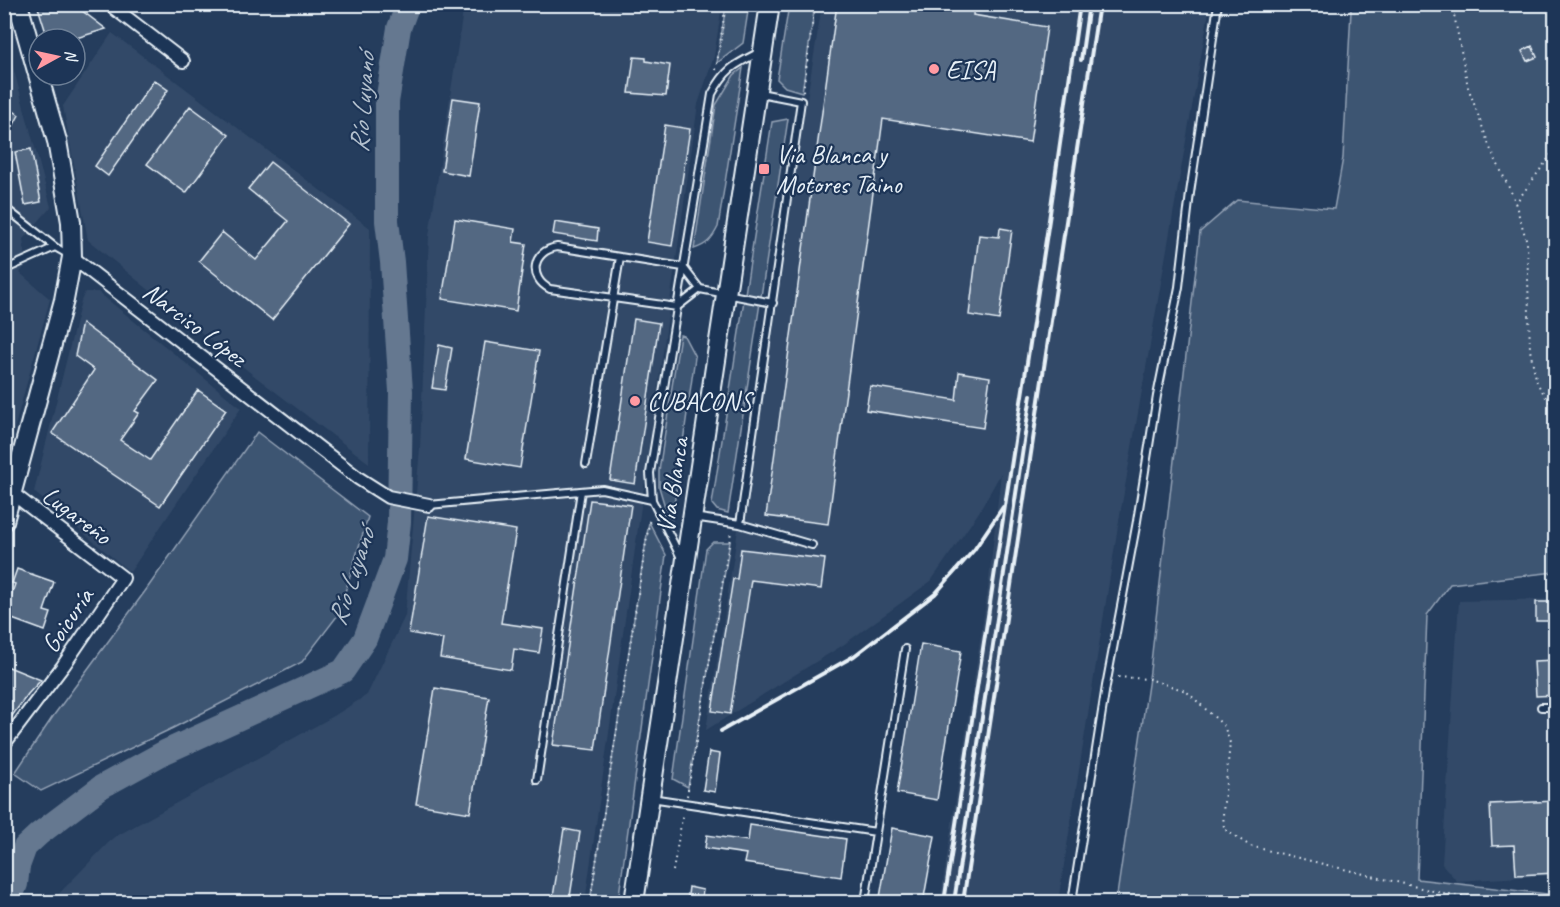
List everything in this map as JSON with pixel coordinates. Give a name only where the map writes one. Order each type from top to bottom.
[{"type":"main road","points":[[4,521],[8,491],[64,300],[72,257],[70,222],[57,141],[18,4]]},
{"type":"main road","name":"Vía Blanca","points":[[634,903],[770,4]]},
{"type":"street","points":[[111,5],[183,61]]},
{"type":"street","name":"Narciso López","points":[[72,257],[358,478],[388,497],[429,505]]},
{"type":"street","name":"Lugareño","points":[[8,491],[123,578]]},
{"type":"street","name":"Goicuría","points":[[4,744],[63,666],[123,578]]},
{"type":"lane","points":[[1072,903],[1156,396],[1179,287],[1218,4]]},
{"type":"lane","points":[[685,566],[652,500],[650,473],[712,94],[722,76],[735,64],[763,51]]},
{"type":"lane","points":[[736,524],[773,303],[801,101],[756,93]]},
{"type":"lane","name":"Narciso López","points":[[4,207],[55,247],[72,257]]},
{"type":"lane","points":[[4,270],[55,247]]},
{"type":"lane","points":[[700,289],[677,307],[550,289],[539,282],[536,276],[536,262],[544,251],[557,247],[683,267],[700,289],[773,303]]},
{"type":"lane","points":[[586,464],[620,257]]},
{"type":"lane","points":[[429,505],[602,489],[652,500]]},
{"type":"lane","points":[[537,780],[581,491]]},
{"type":"lane","points":[[693,517],[736,524],[812,545]]},
{"type":"lane","points":[[865,903],[905,649]]},
{"type":"lane","points":[[1541,707],[1556,706]]},
{"type":"lane","points":[[651,797],[876,832]]},
{"type":"path","points":[[712,94],[726,4]]},
{"type":"path","points":[[801,101],[815,4]]},
{"type":"path","points":[[1452,4],[1468,87],[1490,148],[1515,204],[1527,242],[1530,350],[1537,383],[1556,410]]},
{"type":"path","points":[[1515,204],[1556,148]]},
{"type":"path","points":[[590,903],[652,500]]},
{"type":"path","points":[[673,872],[736,524]]},
{"type":"path","points":[[1108,676],[1149,679],[1186,691],[1224,726],[1230,743],[1223,812],[1224,829],[1250,846],[1362,875],[1500,903]]},
{"type":"shaded area","points":[[464,5],[722,5],[714,56],[698,104],[585,902],[51,902],[113,838],[334,716],[367,695],[405,616],[420,449],[429,236]]},
{"type":"shaded area","points":[[726,5],[749,5],[743,43],[717,63]]},
{"type":"shaded area","points":[[789,5],[815,5],[802,92],[785,87],[777,79]]},
{"type":"shaded area","points":[[822,5],[1210,5],[1118,526],[1058,902],[940,902],[988,589],[1001,473],[979,512],[931,581],[843,645],[706,730]]},
{"type":"shaded area","points":[[1349,5],[1555,5],[1555,572],[1450,584],[1427,615],[1417,879],[1555,895],[1555,902],[1116,902],[1150,671],[1200,232],[1237,200],[1334,209],[1343,158],[1351,11]]},
{"type":"shaded area","points":[[112,33],[370,228],[369,463],[252,374],[88,240],[63,106],[76,87],[87,87],[87,70]]},
{"type":"shaded area","points":[[4,34],[51,207],[23,239],[26,264],[20,273],[50,299],[5,462]]},
{"type":"shaded area","points":[[743,68],[718,227],[709,241],[694,249],[716,105],[734,75]]},
{"type":"shaded area","points":[[788,119],[728,513],[717,510],[712,504],[772,122]]},
{"type":"shaded area","points":[[85,292],[98,292],[241,408],[130,572],[34,492]]},
{"type":"shaded area","points":[[680,335],[684,336],[695,357],[672,519],[668,517],[659,487],[659,471]]},
{"type":"shaded area","points":[[257,432],[368,517],[338,615],[302,662],[173,728],[41,791],[15,773]]},
{"type":"shaded area","points":[[649,522],[666,555],[618,902],[590,902]]},
{"type":"shaded area","points":[[713,542],[730,542],[688,787],[673,779],[706,549]]},
{"type":"shaded area","points":[[1555,599],[1555,875],[1457,881],[1442,864],[1459,601]]},
{"type":"building","points":[[37,4],[73,4],[106,29],[87,35],[87,27],[44,27]]},
{"type":"building","points":[[837,4],[974,4],[973,15],[1047,27],[1030,142],[883,119],[828,524],[766,516]]},
{"type":"building","points":[[1532,46],[1537,57],[1527,61],[1522,51]]},
{"type":"building","points":[[634,57],[670,65],[666,96],[629,93]]},
{"type":"building","points":[[154,80],[168,90],[108,176],[95,166]]},
{"type":"building","points":[[453,98],[480,102],[469,176],[442,171]]},
{"type":"building","points":[[4,104],[19,115],[4,143]]},
{"type":"building","points":[[190,106],[229,135],[186,193],[147,164]]},
{"type":"building","points":[[665,125],[690,129],[672,246],[647,242]]},
{"type":"building","points":[[31,149],[41,202],[25,205],[15,152]]},
{"type":"building","points":[[270,162],[349,224],[272,320],[199,261],[222,232],[256,260],[288,221],[248,189]]},
{"type":"building","points":[[455,219],[515,229],[513,242],[526,244],[516,311],[442,299]]},
{"type":"building","points":[[555,222],[598,229],[597,241],[553,234]]},
{"type":"building","points":[[1000,228],[1012,230],[999,320],[969,315],[979,235],[999,237]]},
{"type":"building","name":"CUBACONS","points":[[634,319],[659,323],[635,484],[610,480]]},
{"type":"building","points":[[82,323],[158,380],[135,411],[139,413],[120,440],[150,460],[198,390],[226,410],[160,506],[52,433],[94,370],[75,356]]},
{"type":"building","points":[[485,342],[539,351],[520,468],[466,459]]},
{"type":"building","points":[[439,345],[452,348],[445,390],[432,388]]},
{"type":"building","points":[[959,372],[990,377],[983,428],[866,410],[870,386],[956,400]]},
{"type":"building","points":[[590,500],[631,505],[595,750],[553,745]]},
{"type":"building","points":[[428,516],[516,530],[501,623],[543,629],[539,653],[514,649],[511,670],[440,658],[443,639],[409,633]]},
{"type":"building","points":[[741,549],[825,559],[821,589],[751,580],[730,714],[712,711],[733,579],[737,579]]},
{"type":"building","points":[[17,569],[54,582],[44,611],[51,613],[45,631],[4,616],[15,584],[12,583]]},
{"type":"building","points":[[1536,602],[1556,602],[1556,621],[1536,621]]},
{"type":"building","points":[[921,644],[961,651],[937,800],[897,793]]},
{"type":"building","points":[[1556,660],[1556,695],[1536,696],[1534,661]]},
{"type":"building","points":[[4,665],[41,680],[4,727]]},
{"type":"building","points":[[435,688],[489,697],[470,813],[416,804]]},
{"type":"building","points":[[709,752],[720,754],[715,792],[703,790]]},
{"type":"building","points":[[1556,801],[1556,873],[1516,875],[1514,845],[1492,846],[1490,804]]},
{"type":"building","points":[[750,825],[846,839],[841,877],[744,863],[746,854],[705,848],[707,835],[748,841]]},
{"type":"building","points":[[892,828],[935,836],[923,903],[879,903]]},
{"type":"building","points":[[564,829],[580,832],[569,903],[552,903]]},
{"type":"building","points":[[689,887],[703,890],[701,903],[687,903]]},
{"type":"waterway","name":"Río Luyanó","points":[[9,902],[25,847],[101,787],[165,752],[343,671],[365,639],[395,559],[399,522],[401,391],[387,221],[387,102],[399,28],[408,4]]},
{"type":"railway","points":[[944,902],[1080,4]]},
{"type":"railway","points":[[1081,60],[1089,4]]},
{"type":"railway","points":[[963,902],[1099,4]]},
{"type":"railway","points":[[954,902],[1031,395]]},
{"type":"railway","points":[[721,731],[854,656],[935,594],[974,550],[1003,507]]},
{"type":"place","name":"EISA","points":[[934,69]]},
{"type":"place","name":"Via Blanca y Motores Taino","points":[[764,169]]},
{"type":"place","name":"CUBACONS","points":[[635,401]]}]
